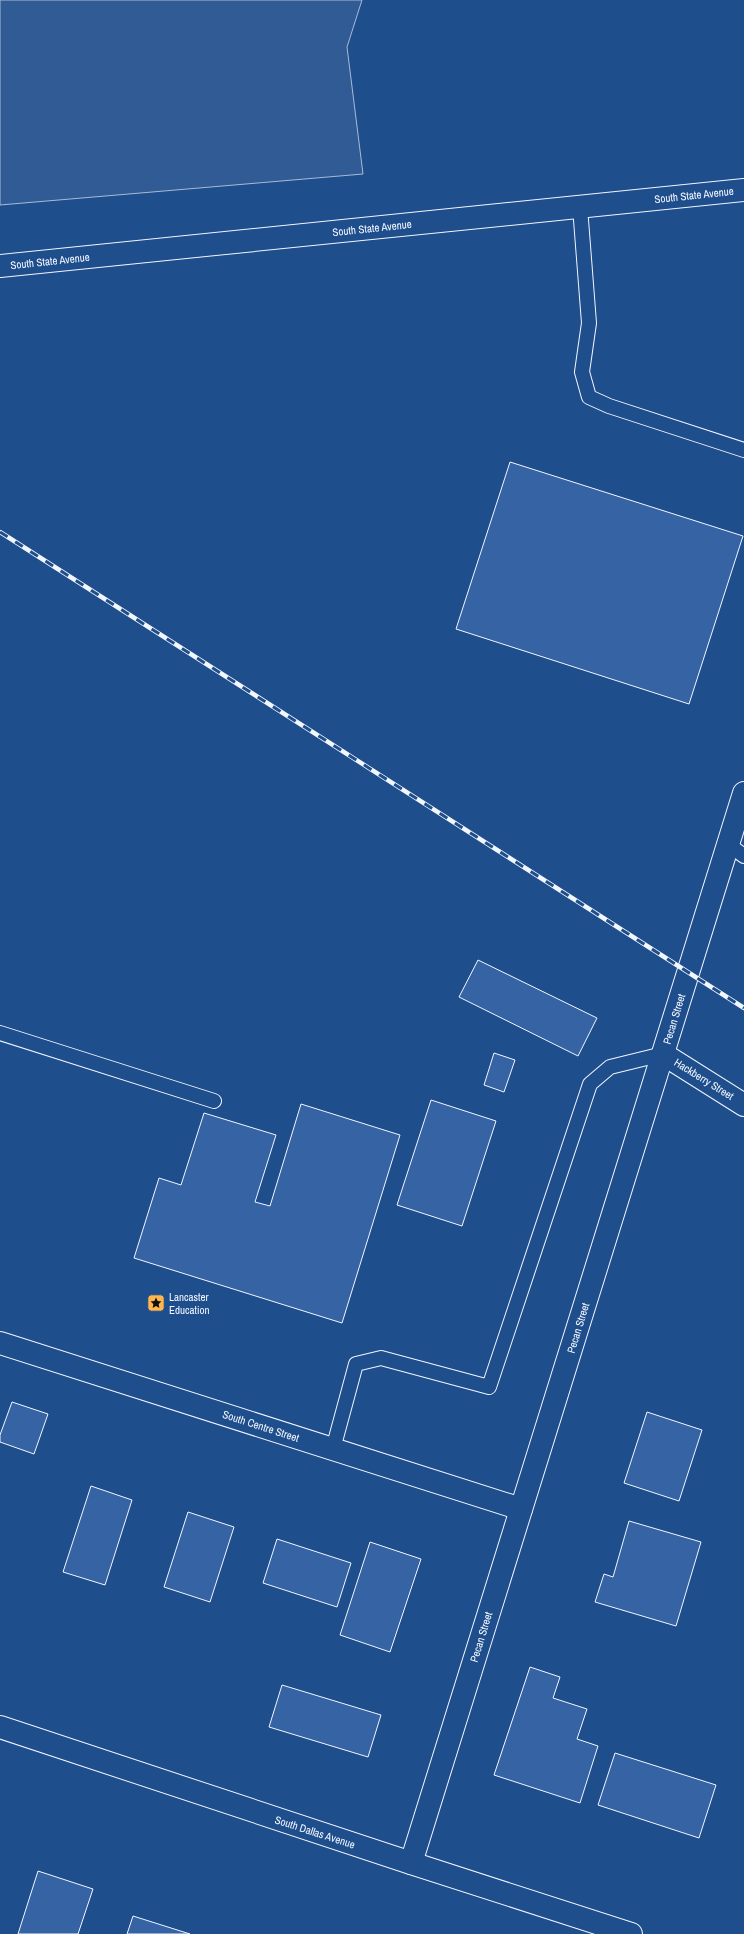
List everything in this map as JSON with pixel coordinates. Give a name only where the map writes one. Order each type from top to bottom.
[{"type":"street","name":"South State Avenue","points":[[0,266],[744,190]]},
{"type":"street","name":"Pecan Street","points":[[411,1863],[663,1054],[736,850],[744,793]]},
{"type":"street","name":"Hackberry Street","points":[[663,1054],[744,1105]]},
{"type":"street","name":"South Centre Street","points":[[0,1343],[521,1509]]},
{"type":"street","name":"South Dallas Avenue","points":[[0,1727],[630,1934]]},
{"type":"lane","points":[[580,207],[589,323],[582,372],[589,397],[609,406],[744,450]]},
{"type":"lane","points":[[0,1033],[214,1101]]},
{"type":"lane","points":[[332,1449],[356,1364],[381,1358],[489,1387],[590,1084],[610,1067],[663,1054]]},
{"type":"shaded area","points":[[0,0],[362,0],[347,47],[363,174],[0,205]]},
{"type":"building","points":[[510,462],[743,536],[689,704],[456,629]]},
{"type":"building","points":[[478,960],[597,1018],[578,1056],[459,997]]},
{"type":"building","points":[[494,1053],[515,1060],[504,1092],[484,1085]]},
{"type":"building","points":[[431,1100],[496,1121],[462,1226],[397,1205]]},
{"type":"building","points":[[301,1104],[400,1135],[342,1323],[134,1258],[159,1178],[181,1185],[204,1113],[276,1135],[255,1202],[270,1206]]},
{"type":"building","points":[[12,1402],[48,1414],[34,1454],[0,1442],[0,1435]]},
{"type":"building","points":[[647,1412],[702,1430],[679,1501],[624,1483]]},
{"type":"building","points":[[91,1486],[132,1500],[105,1585],[63,1572]]},
{"type":"building","points":[[188,1512],[234,1527],[210,1602],[164,1587]]},
{"type":"building","points":[[629,1521],[701,1542],[676,1626],[595,1602],[604,1574],[613,1577]]},
{"type":"building","points":[[277,1539],[351,1563],[337,1607],[263,1583]]},
{"type":"building","points":[[370,1542],[421,1559],[390,1652],[340,1635]]},
{"type":"building","points":[[530,1667],[560,1677],[553,1698],[587,1709],[577,1739],[598,1746],[580,1803],[494,1775]]},
{"type":"building","points":[[282,1685],[381,1715],[368,1757],[269,1727]]},
{"type":"building","points":[[615,1753],[716,1785],[699,1838],[598,1805]]},
{"type":"building","points":[[38,1871],[93,1889],[78,1934],[18,1934]]},
{"type":"building","points":[[133,1916],[190,1934],[127,1934]]},
{"type":"railway","points":[[0,532],[744,1008]]},
{"type":"place","name":"Lancaster Education","points":[[156,1303]]}]
